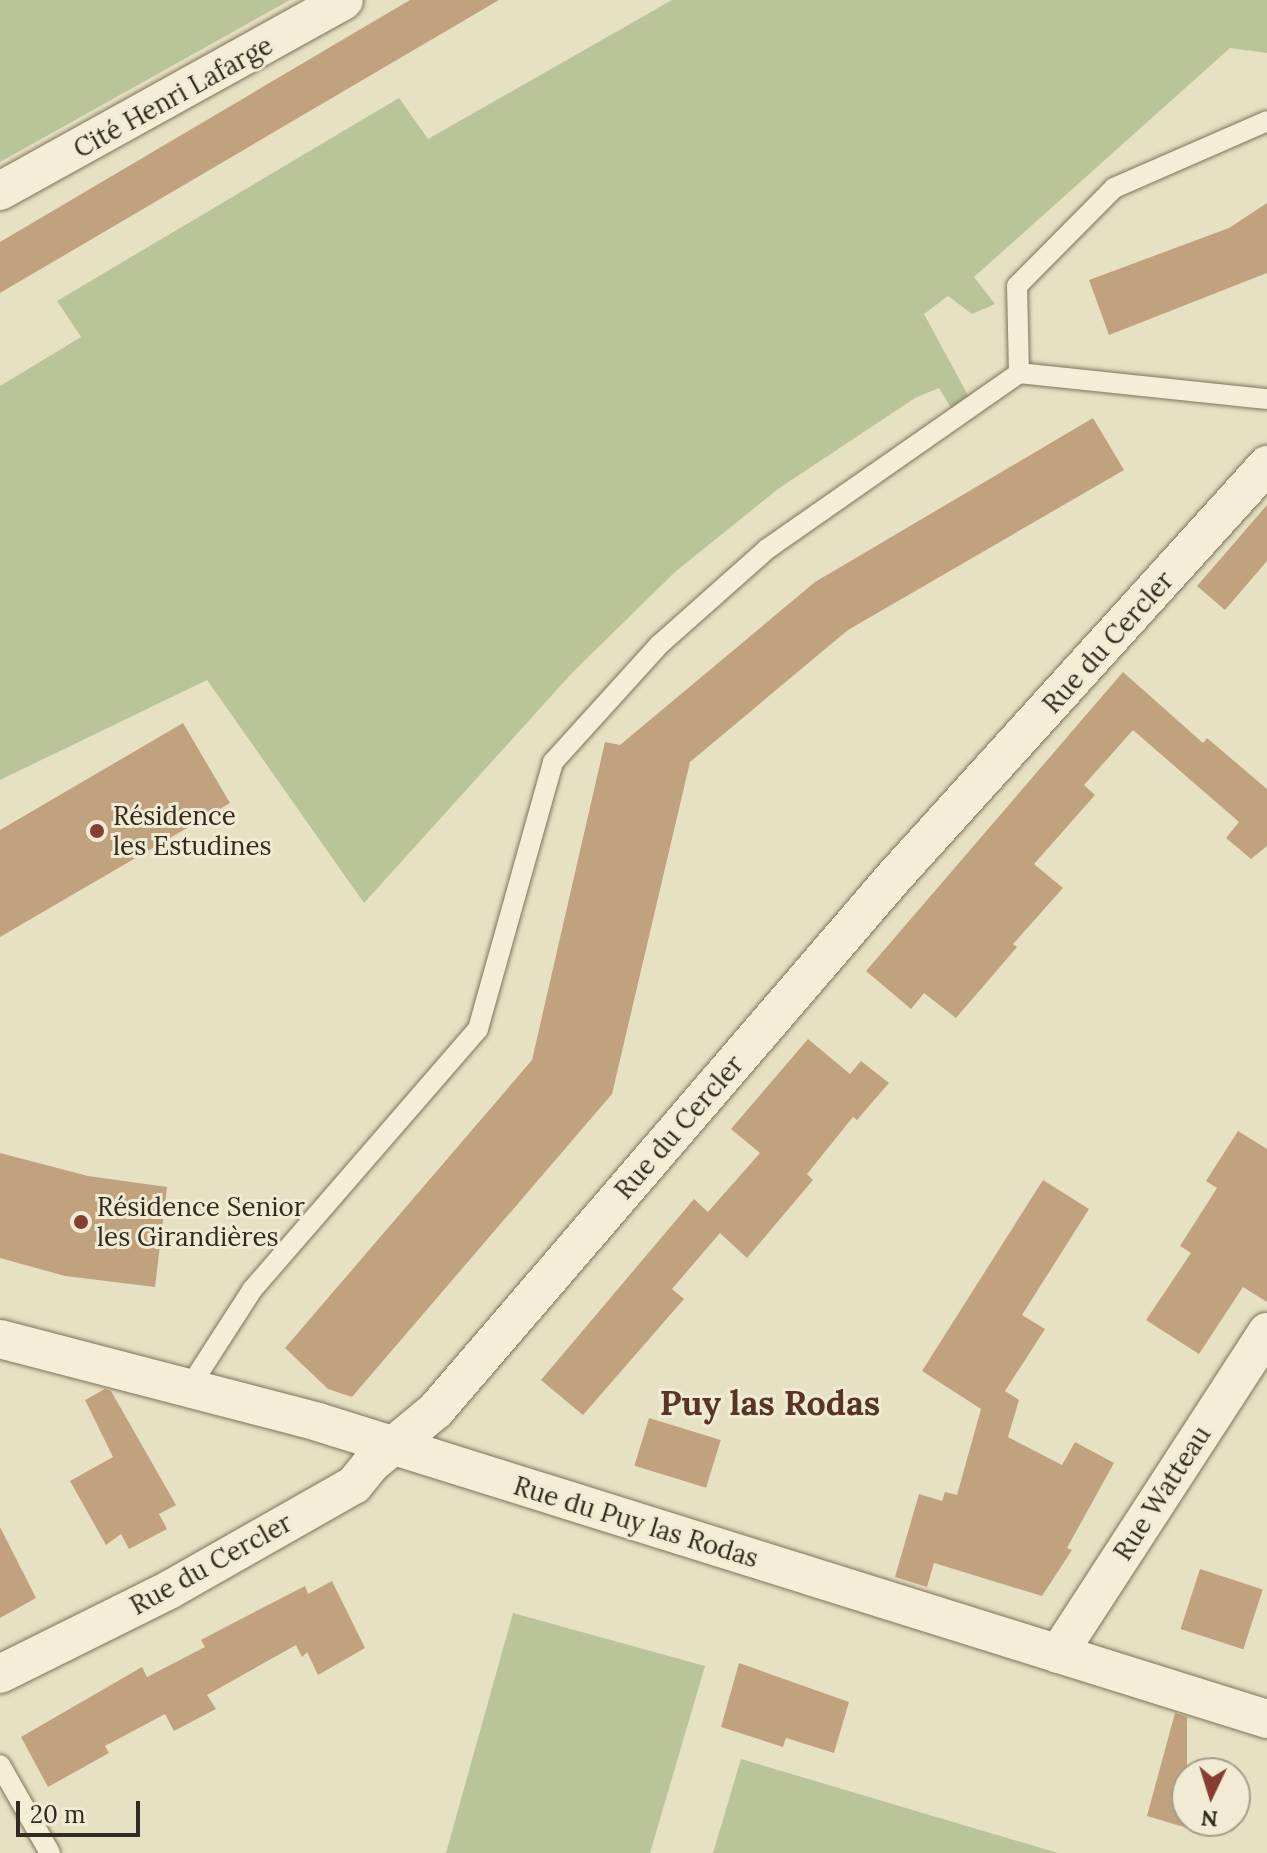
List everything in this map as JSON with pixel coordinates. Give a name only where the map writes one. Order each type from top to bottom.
[{"type":"street","name":"Cité Henri Lafarge","points":[[0,191],[344,0]]},
{"type":"street","name":"Rue du Cercler","points":[[0,1674],[169,1590],[354,1485],[436,1410],[894,877],[1267,465]]},
{"type":"street","name":"Rue Watteau","points":[[1058,1654],[1267,1332]]},
{"type":"street","name":"Rue du Puy las Rodas","points":[[0,1339],[396,1446],[1267,1719]]},
{"type":"lane","points":[[1019,373],[1017,286],[1114,188],[1267,121]]},
{"type":"lane","points":[[187,1391],[252,1290],[478,1029],[553,762],[659,645],[767,549],[1019,373],[1267,399]]},
{"type":"lane","points":[[0,1765],[50,1853]]},
{"type":"green space","points":[[0,0],[290,0],[0,162]]},
{"type":"green space","points":[[672,0],[1267,0],[1267,53],[1230,48],[974,277],[995,304],[972,314],[948,296],[924,314],[970,399],[953,411],[939,388],[915,398],[778,489],[675,572],[572,673],[364,903],[207,680],[0,780],[0,386],[81,337],[57,301],[399,98],[428,139]]},
{"type":"green space","points":[[513,1613],[705,1666],[650,1853],[446,1853]]},
{"type":"green space","points":[[741,1759],[1058,1853],[713,1853]]},
{"type":"building","points":[[410,0],[499,0],[0,293],[0,242]]},
{"type":"building","points":[[1267,203],[1267,273],[1109,335],[1089,280],[1229,228]]},
{"type":"building","points":[[1093,418],[1124,470],[848,630],[690,762],[612,1094],[352,1397],[328,1389],[285,1348],[532,1060],[605,742],[620,745],[815,582]]},
{"type":"building","points":[[1267,505],[1267,561],[1225,610],[1197,586]]},
{"type":"building","points":[[1123,672],[1203,743],[1207,738],[1267,789],[1267,846],[1251,859],[1226,838],[1239,822],[1133,730],[1084,785],[1095,795],[1034,864],[1063,888],[1013,944],[1017,947],[956,1018],[924,993],[911,1009],[866,971]]},
{"type":"building","name":"Résidence les Estudines","points":[[183,723],[230,803],[0,937],[0,830]]},
{"type":"building","points":[[808,1039],[850,1074],[861,1061],[889,1083],[857,1120],[853,1117],[807,1174],[813,1180],[747,1258],[720,1233],[672,1289],[684,1299],[583,1415],[541,1380],[694,1199],[708,1212],[760,1153],[731,1129]]},
{"type":"building","points":[[1238,1131],[1267,1149],[1267,1302],[1243,1287],[1199,1354],[1146,1320],[1191,1253],[1180,1246],[1217,1188],[1206,1181]]},
{"type":"building","name":"Résidence Senior les Girandières","points":[[0,1153],[88,1176],[167,1187],[155,1287],[65,1276],[0,1258]]},
{"type":"building","points":[[1043,1180],[1089,1209],[1022,1315],[1045,1329],[1005,1391],[1019,1400],[1008,1437],[1062,1465],[1075,1442],[1114,1463],[1067,1548],[1072,1550],[1042,1596],[934,1563],[927,1587],[895,1577],[919,1494],[942,1501],[945,1492],[957,1495],[981,1409],[922,1371]]},
{"type":"building","points":[[105,1389],[111,1391],[176,1505],[159,1514],[167,1529],[129,1549],[121,1534],[106,1545],[70,1481],[113,1457],[85,1400]]},
{"type":"building","points":[[649,1418],[721,1440],[706,1488],[634,1466]]},
{"type":"building","points":[[0,1527],[36,1598],[0,1618]]},
{"type":"building","points":[[1200,1569],[1263,1589],[1243,1649],[1181,1629]]},
{"type":"building","points":[[332,1581],[365,1648],[318,1675],[307,1652],[302,1657],[296,1645],[207,1695],[216,1709],[174,1731],[165,1714],[105,1746],[109,1753],[48,1787],[21,1737],[142,1667],[147,1677],[205,1647],[201,1640],[239,1620],[305,1586],[308,1594]]},
{"type":"building","points":[[739,1663],[849,1702],[834,1753],[786,1738],[783,1747],[721,1727]]},
{"type":"building","points":[[1175,1713],[1187,1717],[1187,1757],[1171,1757],[1171,1823],[1147,1816]]},
{"type":"place","name":"Résidence les Estudines","points":[[97,831]]},
{"type":"place","name":"Résidence Senior les Girandières","points":[[81,1222]]},
{"type":"district","name":"Puy las Rodas","points":[[770,1403]]}]
